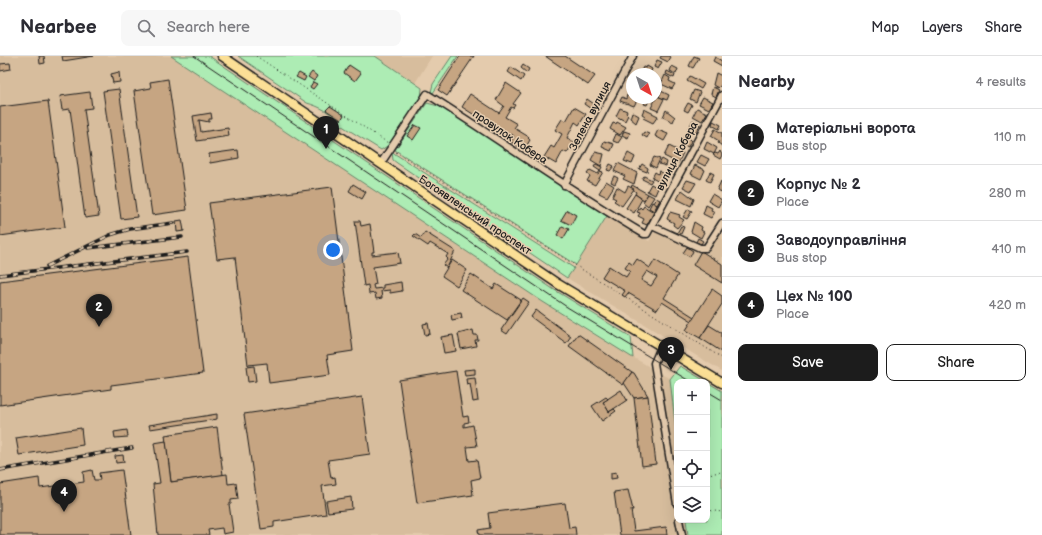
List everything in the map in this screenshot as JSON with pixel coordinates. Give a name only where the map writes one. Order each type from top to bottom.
[{"type":"main road","name":"Богоявленський проспект","points":[[222,56],[552,280],[722,383]]},
{"type":"street","name":"Зелена вулиця","points":[[564,185],[633,56]]},
{"type":"street","name":"провулок Кобера","points":[[381,164],[427,94],[564,185],[644,234],[647,234],[652,226]]},
{"type":"street","name":"вулиця Кобера","points":[[652,226],[722,95]]},
{"type":"street","points":[[652,226],[700,248],[706,248],[722,223]]},
{"type":"street","points":[[661,347],[654,363],[674,487]]},
{"type":"street","points":[[680,523],[682,535]]},
{"type":"path","points":[[256,56],[389,143],[393,150],[722,358]]},
{"type":"path","points":[[710,474],[722,472]]},
{"type":"path","points":[[710,510],[722,512]]},
{"type":"shaded area","points":[[0,56],[171,56],[585,329],[670,379],[674,414],[674,523],[686,523],[688,535],[0,535]]},
{"type":"shaded area","points":[[375,56],[432,56],[415,83]]},
{"type":"shaded area","points":[[607,216],[649,241],[655,231],[707,255],[722,228],[722,371],[567,278]]},
{"type":"green space","points":[[171,56],[209,56],[553,289],[631,337],[633,358],[543,302]]},
{"type":"green space","points":[[238,56],[375,56],[422,88],[421,98],[389,145],[381,150],[339,124],[330,113],[307,103]]},
{"type":"green space","points":[[452,56],[458,56],[433,93],[431,92],[433,84]]},
{"type":"green space","points":[[427,103],[442,107],[607,216],[576,265],[395,150]]},
{"type":"green space","points":[[392,152],[574,268],[567,278],[397,163],[393,160]]},
{"type":"green space","points":[[680,366],[702,379],[674,379],[674,414],[670,379]]},
{"type":"green space","points":[[710,384],[722,391],[722,535],[688,535],[686,523],[710,523]]},
{"type":"building","points":[[39,56],[44,56],[45,63],[40,64]]},
{"type":"building","points":[[62,56],[94,56],[63,61]]},
{"type":"building","points":[[460,56],[474,56],[447,96],[438,90]]},
{"type":"building","points":[[545,56],[565,56],[595,76],[588,85]]},
{"type":"building","points":[[661,56],[671,57],[668,62],[660,58]]},
{"type":"building","points":[[694,56],[699,58],[693,68],[689,66]]},
{"type":"building","points":[[715,57],[722,61],[722,66],[713,61]]},
{"type":"building","points":[[657,60],[662,62],[659,68],[654,67]]},
{"type":"building","points":[[10,63],[11,69],[0,71],[0,64]]},
{"type":"building","points":[[349,65],[361,73],[355,81],[344,73]]},
{"type":"building","points":[[523,65],[529,69],[527,73],[521,68]]},
{"type":"building","points":[[672,66],[678,69],[676,74],[670,71]]},
{"type":"building","points":[[511,67],[524,76],[521,81],[508,72]]},
{"type":"building","points":[[667,71],[675,75],[674,78],[666,74]]},
{"type":"building","points":[[119,72],[120,82],[113,83],[111,74]]},
{"type":"building","points":[[312,72],[317,76],[314,81],[308,77]]},
{"type":"building","points":[[299,73],[306,77],[304,81],[296,77]]},
{"type":"building","points":[[716,73],[722,76],[722,84],[718,88],[713,85]]},
{"type":"building","points":[[665,75],[670,78],[669,81],[675,84],[672,89],[662,84]]},
{"type":"building","points":[[690,76],[704,84],[701,89],[687,81]]},
{"type":"building","points":[[168,79],[187,210],[152,215],[134,91],[151,88],[150,82]]},
{"type":"building","points":[[313,82],[317,84],[313,89],[310,87]]},
{"type":"building","points":[[506,83],[521,93],[513,104],[515,105],[513,108],[511,107],[505,117],[517,124],[514,128],[529,137],[528,138],[530,140],[524,150],[511,142],[514,136],[511,134],[509,137],[462,107],[470,94],[499,113],[504,106],[496,100]]},
{"type":"building","points":[[713,87],[719,90],[716,97],[711,94]]},
{"type":"building","points":[[119,89],[137,217],[121,219],[103,91]]},
{"type":"building","points":[[694,90],[700,92],[696,102],[690,99]]},
{"type":"building","points":[[90,92],[92,108],[84,109],[99,216],[85,218],[70,109],[62,110],[60,96]]},
{"type":"building","points":[[662,92],[669,95],[667,100],[662,98]]},
{"type":"building","points":[[622,97],[626,99],[626,103],[620,101]]},
{"type":"building","points":[[703,97],[713,102],[709,109],[699,104]]},
{"type":"building","points":[[587,99],[594,104],[591,109],[584,104]]},
{"type":"building","points":[[48,101],[65,227],[0,236],[0,107]]},
{"type":"building","points":[[688,103],[692,105],[688,112],[684,110]]},
{"type":"building","points":[[653,104],[662,104],[658,111],[651,108]]},
{"type":"building","points":[[330,106],[344,115],[341,120],[326,110]]},
{"type":"building","points":[[574,107],[586,114],[579,125],[575,122],[567,138],[574,142],[567,153],[563,151],[556,164],[544,157],[551,146],[554,148],[562,134],[555,130],[562,119],[566,121]]},
{"type":"building","points":[[620,108],[627,111],[626,113],[628,115],[625,121],[616,116]]},
{"type":"building","points":[[697,108],[707,113],[702,121],[693,116]]},
{"type":"building","points":[[644,109],[658,116],[653,123],[643,118],[645,116],[642,114]]},
{"type":"building","points":[[666,110],[675,117],[673,122],[663,117]]},
{"type":"building","points":[[632,112],[639,116],[636,123],[630,118]]},
{"type":"building","points":[[211,113],[212,119],[209,119],[209,122],[199,120],[201,132],[228,128],[229,136],[197,141],[193,116]]},
{"type":"building","points":[[693,120],[700,124],[696,133],[688,129]]},
{"type":"building","points":[[713,121],[721,125],[719,129],[712,125]]},
{"type":"building","points":[[617,122],[626,127],[620,135],[610,129],[613,123],[616,124]]},
{"type":"building","points":[[415,125],[421,128],[413,140],[407,136]]},
{"type":"building","points":[[715,129],[722,133],[722,146],[718,143],[719,141],[711,136]]},
{"type":"building","points":[[658,130],[668,134],[664,141],[655,136]]},
{"type":"building","points":[[624,131],[630,133],[628,138],[622,135]]},
{"type":"building","points":[[644,132],[649,134],[647,138],[642,135]]},
{"type":"building","points":[[616,134],[622,137],[618,143],[613,141]]},
{"type":"building","points":[[685,135],[691,141],[688,147],[681,144]]},
{"type":"building","points":[[604,141],[614,144],[611,151],[602,147]]},
{"type":"building","points":[[707,142],[717,148],[714,154],[704,149]]},
{"type":"building","points":[[669,146],[683,153],[678,163],[664,156]]},
{"type":"building","points":[[238,150],[239,158],[210,163],[209,154]]},
{"type":"building","points":[[720,151],[722,155],[720,159],[713,155],[715,153],[718,154]]},
{"type":"building","points":[[595,152],[604,154],[601,166],[591,160]]},
{"type":"building","points":[[628,153],[635,157],[632,164],[624,161]]},
{"type":"building","points":[[701,155],[709,159],[705,166],[697,162]]},
{"type":"building","points":[[654,157],[660,159],[656,168],[650,165]]},
{"type":"building","points":[[662,159],[667,162],[666,166],[659,164]]},
{"type":"building","points":[[618,163],[637,173],[634,184],[623,179],[625,176],[614,171]]},
{"type":"building","points":[[596,164],[602,167],[600,171],[594,167]]},
{"type":"building","points":[[610,164],[614,166],[610,171],[607,170]]},
{"type":"building","points":[[642,164],[648,168],[647,172],[639,169]]},
{"type":"building","points":[[695,165],[705,170],[701,179],[691,174]]},
{"type":"building","points":[[590,170],[598,174],[600,171],[603,172],[595,185],[587,181],[590,176],[587,174]]},
{"type":"building","points":[[659,171],[666,175],[661,183],[652,178],[655,172],[658,174]]},
{"type":"building","points":[[710,172],[714,174],[710,182],[706,180]]},
{"type":"building","points":[[614,176],[618,178],[615,184],[611,182]]},
{"type":"building","points":[[644,176],[652,180],[650,183],[642,179]]},
{"type":"building","points":[[687,180],[696,183],[691,191],[683,187]]},
{"type":"building","points":[[606,181],[614,186],[607,197],[599,193]]},
{"type":"building","points":[[721,181],[722,182],[722,192],[717,190]]},
{"type":"building","points":[[353,184],[366,192],[362,199],[349,191]]},
{"type":"building","points":[[651,184],[658,188],[655,195],[647,191]]},
{"type":"building","points":[[632,185],[648,194],[644,200],[635,194],[636,192],[631,188]]},
{"type":"building","points":[[628,186],[634,189],[622,206],[614,201],[616,199],[612,197],[617,187],[625,192]]},
{"type":"building","points":[[332,187],[353,351],[327,355],[330,375],[269,383],[267,363],[248,365],[235,257],[217,259],[209,203]]},
{"type":"building","points":[[682,190],[694,199],[691,206],[677,199]]},
{"type":"building","points":[[635,194],[642,199],[634,213],[626,208]]},
{"type":"building","points":[[648,194],[654,197],[648,206],[643,202]]},
{"type":"building","points":[[712,194],[722,200],[718,207],[708,201]]},
{"type":"building","points":[[656,198],[660,200],[657,205],[653,203]]},
{"type":"building","points":[[652,202],[657,205],[654,211],[649,208]]},
{"type":"building","points":[[706,205],[712,208],[711,210],[715,212],[711,218],[703,214]]},
{"type":"building","points":[[644,206],[654,212],[647,225],[642,223],[644,219],[638,216],[640,213],[637,212],[640,207],[642,209]]},
{"type":"building","points":[[688,209],[692,211],[687,219],[683,217]]},
{"type":"building","points":[[567,210],[576,215],[571,225],[561,220]]},
{"type":"building","points":[[670,212],[680,215],[679,217],[684,220],[677,228],[673,225],[674,223],[667,219]]},
{"type":"building","points":[[182,220],[184,231],[177,232],[176,221]]},
{"type":"building","points":[[355,221],[360,221],[361,226],[370,224],[374,252],[372,252],[372,255],[398,252],[400,263],[373,267],[376,284],[373,285],[374,289],[383,288],[383,285],[401,282],[402,291],[390,293],[390,290],[381,291],[382,298],[376,299],[375,293],[369,294],[368,285],[364,286]]},
{"type":"building","points":[[694,222],[702,227],[701,230],[704,232],[701,238],[691,232]]},
{"type":"building","points":[[562,226],[569,229],[563,239],[557,235]]},
{"type":"building","points":[[681,226],[684,227],[681,234],[677,233]]},
{"type":"building","points":[[425,232],[455,251],[447,268],[443,265],[448,259],[446,257],[448,254],[430,243],[428,246],[413,236],[415,234],[421,238]]},
{"type":"building","points":[[698,238],[703,241],[701,244],[696,242]]},
{"type":"building","points":[[687,247],[693,251],[690,257],[683,253]]},
{"type":"building","points":[[701,251],[722,264],[722,283],[693,265]]},
{"type":"building","points":[[188,257],[203,373],[111,385],[111,389],[0,405],[0,281]]},
{"type":"building","points":[[637,259],[650,268],[655,260],[678,275],[664,298],[694,317],[692,321],[662,302],[657,310],[628,293],[625,297],[622,295],[625,291],[602,277],[609,266],[626,277],[630,271],[625,268],[629,262],[633,265]],"holes":[[[647,271],[657,277],[651,286],[641,280]]]},
{"type":"building","points":[[452,260],[467,270],[457,286],[442,276]]},
{"type":"building","points":[[471,274],[493,289],[496,284],[521,300],[507,320],[461,290]]},
{"type":"building","points":[[712,289],[722,296],[722,304],[700,338],[686,330]]},
{"type":"building","points":[[523,298],[529,302],[507,334],[501,330]]},
{"type":"building","points":[[536,310],[571,336],[566,343],[531,317]]},
{"type":"building","points":[[461,313],[462,318],[452,320],[451,315]]},
{"type":"building","points":[[428,323],[430,334],[425,335],[423,324]]},
{"type":"building","points":[[709,325],[722,333],[722,352],[700,338]]},
{"type":"building","points":[[473,330],[474,335],[477,335],[478,340],[475,340],[476,346],[461,349],[458,334]]},
{"type":"building","points":[[578,334],[632,372],[623,385],[569,346]]},
{"type":"building","points":[[453,335],[456,351],[444,353],[441,337]]},
{"type":"building","points":[[254,366],[256,381],[248,382],[246,367]]},
{"type":"building","points":[[475,369],[475,374],[465,375],[464,370]]},
{"type":"building","points":[[456,371],[463,417],[468,416],[469,422],[464,423],[464,427],[473,425],[477,446],[467,447],[469,461],[477,460],[480,478],[471,480],[473,495],[417,503],[399,380]]},
{"type":"building","points":[[632,372],[648,396],[634,398],[624,383]]},
{"type":"building","points":[[475,378],[478,401],[473,402],[470,384],[467,385],[466,379]]},
{"type":"building","points":[[621,390],[627,400],[609,412],[603,402]]},
{"type":"building","points":[[648,396],[656,464],[642,466],[634,398]]},
{"type":"building","points":[[362,397],[370,454],[328,460],[331,478],[335,477],[336,484],[322,486],[326,514],[274,522],[274,527],[261,529],[244,414]]},
{"type":"building","points":[[606,397],[608,399],[603,402],[609,412],[614,409],[616,411],[602,421],[592,406]]},
{"type":"building","points":[[217,414],[217,419],[150,429],[149,425]]},
{"type":"building","points":[[217,427],[223,475],[171,482],[165,435]]},
{"type":"building","points":[[81,428],[83,445],[19,455],[16,438]]},
{"type":"building","points":[[127,430],[128,437],[115,438],[114,432]]},
{"type":"building","points":[[166,441],[171,482],[227,474],[228,484],[236,483],[238,499],[231,500],[231,504],[229,504],[233,532],[223,534],[222,528],[208,530],[209,535],[158,535],[153,484],[160,483],[154,443]]},
{"type":"building","points":[[123,455],[124,462],[116,463],[115,456]]},
{"type":"building","points":[[92,470],[94,480],[100,480],[99,473],[122,470],[131,535],[0,535],[0,484],[39,478],[40,488],[84,482],[83,472]]},
{"type":"building","points":[[616,472],[617,478],[611,479],[611,473]]},
{"type":"building","points":[[628,490],[633,510],[631,510],[634,531],[666,527],[667,535],[620,535],[614,492]]},
{"type":"building","points":[[351,497],[352,509],[328,512],[326,501]]},
{"type":"building","points":[[565,503],[569,528],[575,527],[576,535],[479,535],[478,530],[490,528],[488,513]]},
{"type":"tram line","points":[[194,56],[567,307],[686,379]]},
{"type":"tram line","points":[[710,393],[722,400]]},
{"type":"railway","points":[[47,266],[110,235],[130,229],[173,223]]},
{"type":"railway","points":[[88,248],[182,237]]},
{"type":"railway","points":[[0,275],[187,252]]},
{"type":"railway","points":[[0,470],[132,448]]},
{"type":"place","name":"Матеріальні ворота","points":[[326,149]]},
{"type":"place","name":"Корпус № 2","points":[[99,327]]},
{"type":"place","name":"Заводоуправління","points":[[671,370]]},
{"type":"place","name":"Цех № 100","points":[[64,512]]}]
